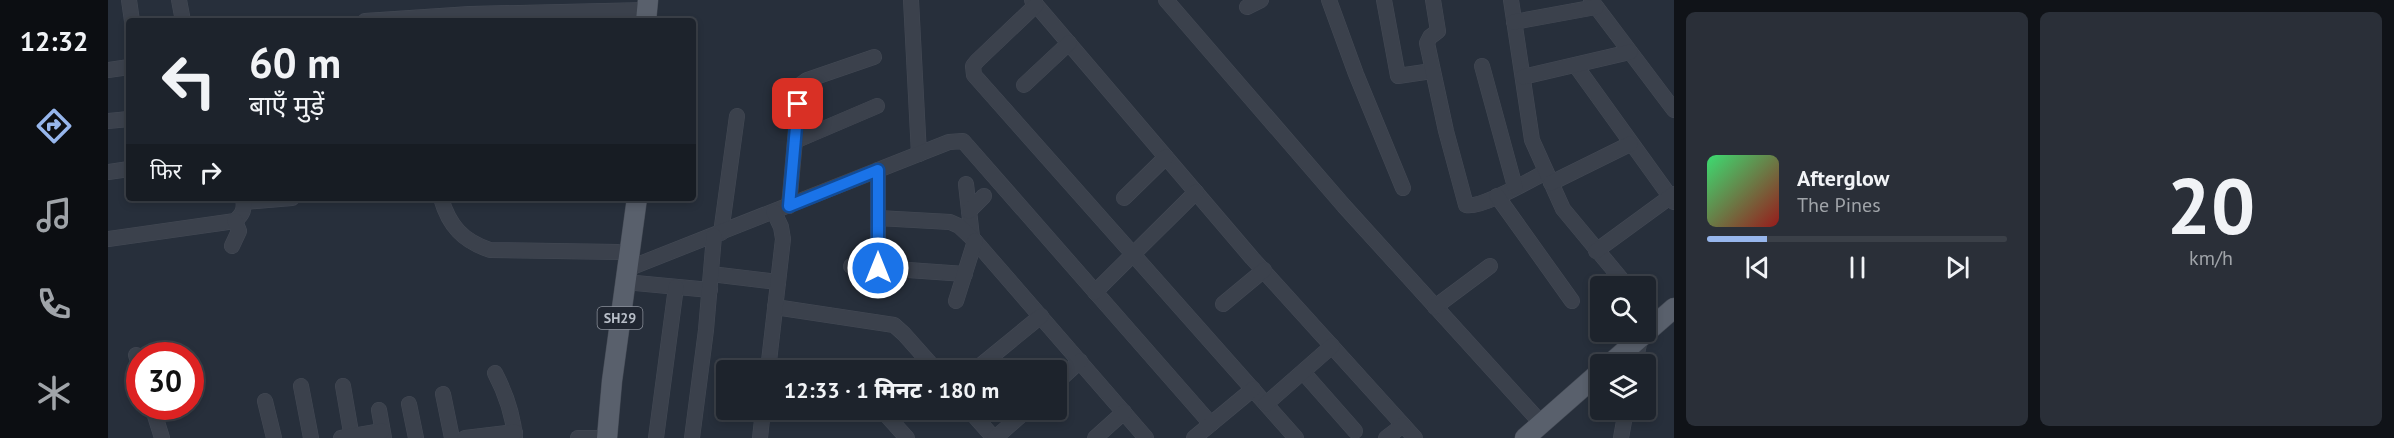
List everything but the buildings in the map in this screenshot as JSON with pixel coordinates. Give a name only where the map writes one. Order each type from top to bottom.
[{"type":"main road","name":"SH29","points":[[607,438],[624,268],[625,201]]},
{"type":"main road","name":"SH29","points":[[596,438],[636,201]]},
{"type":"main road","points":[[1656,314],[1674,308]]},
{"type":"main road","points":[[1622,354],[1636,342]]},
{"type":"main road","points":[[1531,433],[1590,381]]},
{"type":"street","points":[[129,0],[132,18]]},
{"type":"street","points":[[179,0],[182,18]]},
{"type":"street","points":[[911,0],[919,154]]},
{"type":"street","points":[[1166,0],[1336,197],[1436,307],[1531,433]]},
{"type":"street","points":[[1246,7],[1262,0]]},
{"type":"street","points":[[1329,0],[1356,74],[1403,188]]},
{"type":"street","points":[[1384,0],[1398,76],[1425,72]]},
{"type":"street","points":[[1433,0],[1438,31],[1430,37],[1427,43],[1464,202],[1472,206],[1515,187],[1549,177],[1630,144]]},
{"type":"street","points":[[1511,0],[1533,140],[1563,209],[1618,276]]},
{"type":"street","points":[[1296,438],[1010,117],[972,70],[977,61],[1034,2],[1196,192],[1414,438]]},
{"type":"street","points":[[1514,22],[1594,3],[1674,110]]},
{"type":"street","points":[[387,18],[469,7],[647,10]]},
{"type":"street","points":[[1024,85],[1069,43]]},
{"type":"street","points":[[1523,77],[1630,52]]},
{"type":"street","points":[[769,360],[783,239],[781,209],[795,141],[800,85],[807,80],[874,57]]},
{"type":"street","points":[[1482,66],[1515,187]]},
{"type":"street","points":[[1575,66],[1630,144],[1673,198],[1596,251]]},
{"type":"street","points":[[108,70],[126,67]]},
{"type":"street","points":[[795,141],[878,106]]},
{"type":"street","points":[[692,438],[711,274],[737,116]]},
{"type":"street","points":[[108,121],[126,118]]},
{"type":"street","points":[[624,268],[717,235],[949,142],[963,141],[1210,424]]},
{"type":"street","points":[[1124,198],[1166,157]]},
{"type":"street","points":[[108,172],[126,169]]},
{"type":"street","points":[[878,170],[878,268]]},
{"type":"street","points":[[956,301],[973,239],[966,184]]},
{"type":"street","points":[[1095,292],[1196,192]]},
{"type":"street","points":[[969,211],[984,196]]},
{"type":"street","points":[[1497,196],[1572,301]]},
{"type":"street","points":[[108,239],[235,221],[242,215],[244,201]]},
{"type":"street","points":[[442,201],[451,223],[461,236],[475,245],[490,250],[624,268],[676,287],[710,290]]},
{"type":"street","points":[[878,218],[950,222],[959,226],[1041,316],[1146,438]]},
{"type":"street","points":[[232,246],[239,231],[235,221]]},
{"type":"street","points":[[852,266],[965,274]]},
{"type":"street","points":[[1436,307],[1490,266]]},
{"type":"street","points":[[1223,304],[1264,270]]},
{"type":"street","points":[[711,274],[778,282]]},
{"type":"street","points":[[656,438],[676,287]]},
{"type":"street","points":[[775,307],[894,326],[927,360]]},
{"type":"street","points":[[987,360],[1041,316]]},
{"type":"street","points":[[1266,404],[1332,346]]},
{"type":"street","points":[[1067,373],[1080,362]]},
{"type":"street","points":[[1303,372],[1355,431]]},
{"type":"street","points":[[465,438],[515,435],[508,402],[495,373]]},
{"type":"street","points":[[301,386],[311,438]]},
{"type":"street","points":[[343,386],[348,437],[383,434],[379,410]]},
{"type":"street","points":[[1194,438],[1252,389]]},
{"type":"street","points":[[442,394],[453,438]]},
{"type":"street","points":[[265,401],[274,438]]},
{"type":"street","points":[[409,404],[416,438]]},
{"type":"street","points":[[1095,438],[1124,412]]},
{"type":"street","points":[[156,420],[162,438]]},
{"type":"street","points":[[760,438],[763,420]]},
{"type":"street","points":[[891,420],[907,438]]},
{"type":"street","points":[[981,420],[1001,436],[1017,420]]},
{"type":"street","points":[[1621,438],[1624,420]]},
{"type":"street","points":[[1386,438],[1403,425]]},
{"type":"street","points":[[578,438],[607,438]]},
{"type":"route","points":[[798,104],[789,206],[878,170],[878,268]]}]
